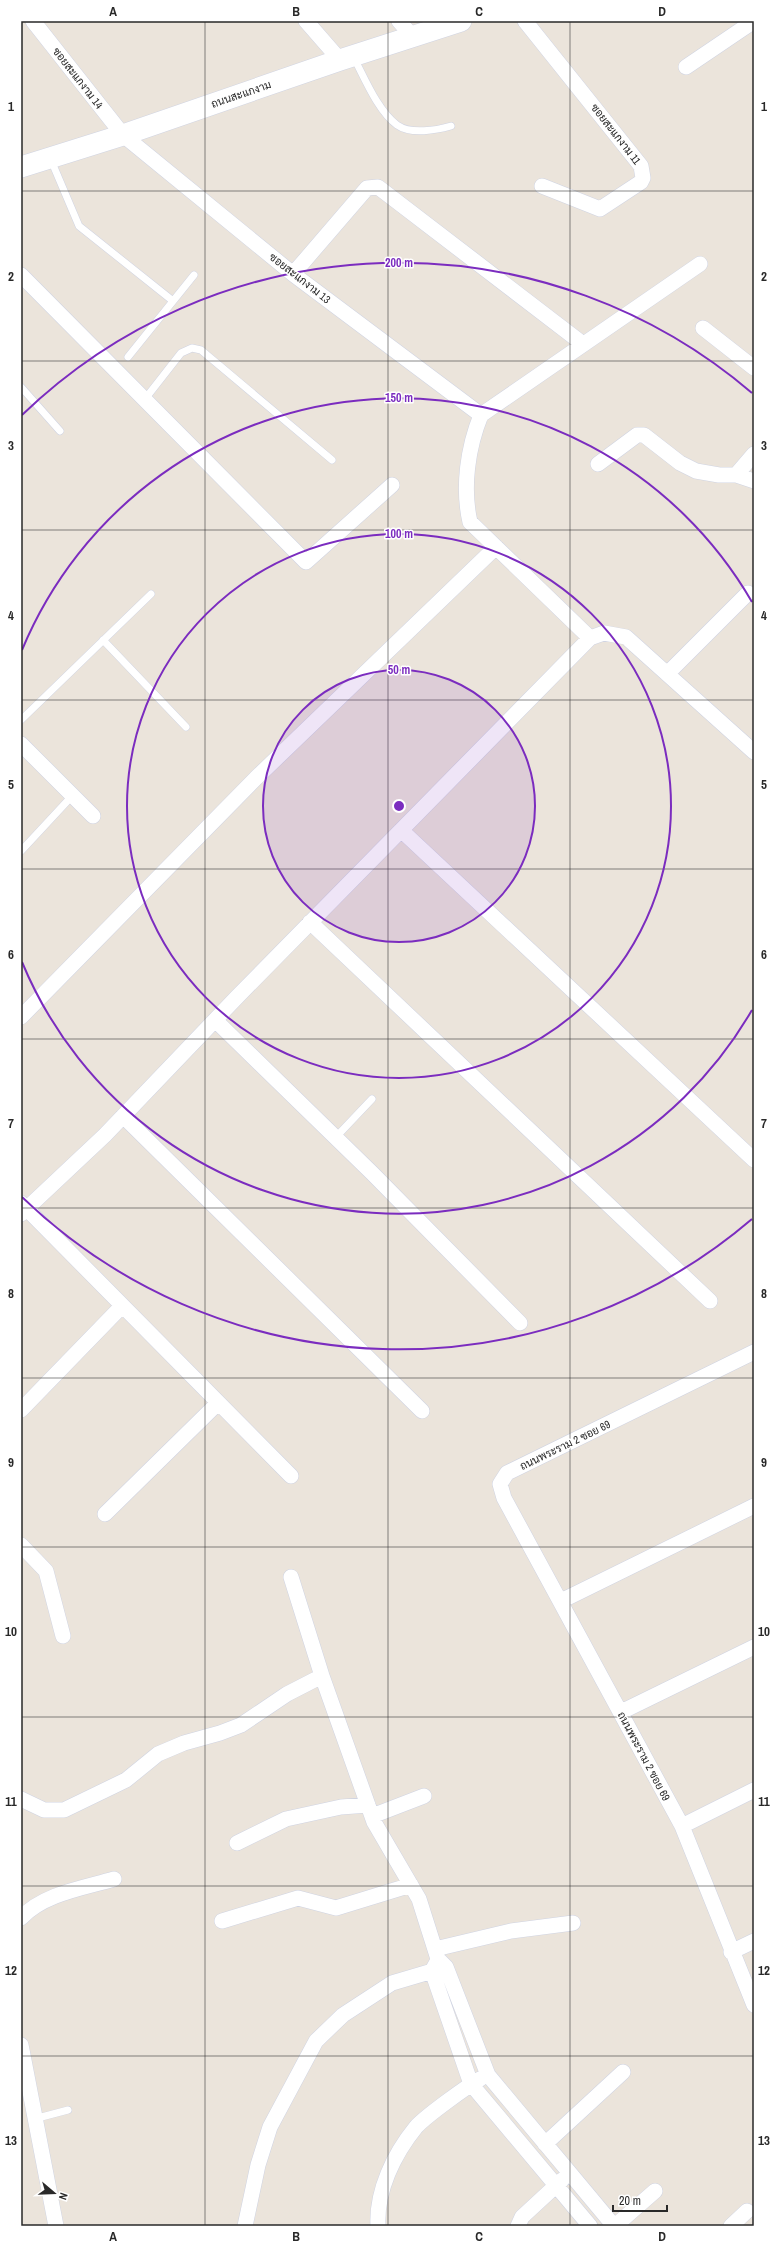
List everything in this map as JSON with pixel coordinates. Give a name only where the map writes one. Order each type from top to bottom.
[{"type":"street","name":"ซอยสะแกงาม 14","points":[[33,21],[123,135]]},
{"type":"street","points":[[306,21],[346,58]]},
{"type":"street","points":[[399,21],[413,37]]},
{"type":"street","name":"ถนนสะแกงาม","points":[[21,167],[123,135],[346,58],[461,21]]},
{"type":"street","name":"ซอยสะแกงาม 11","points":[[525,21],[641,166],[643,173],[641,182],[600,209],[542,186]]},
{"type":"street","points":[[686,67],[754,21]]},
{"type":"street","name":"ซอยสะแกงาม 13","points":[[123,135],[293,274],[481,414]]},
{"type":"street","points":[[293,274],[367,188],[378,187],[583,344]]},
{"type":"street","points":[[590,638],[470,522],[466,505],[470,454],[475,431],[481,414],[680,280],[700,264]]},
{"type":"street","points":[[21,275],[306,562],[392,485]]},
{"type":"street","points":[[703,328],[754,368]]},
{"type":"street","points":[[598,464],[637,435],[644,435],[680,463],[696,472],[719,475],[736,475],[754,481]]},
{"type":"street","points":[[736,475],[754,454]]},
{"type":"street","points":[[21,1017],[256,778],[496,547]]},
{"type":"street","points":[[667,674],[748,593]]},
{"type":"street","points":[[291,1476],[23,1209],[122,1116],[400,830],[590,638],[604,633],[626,637],[754,752]]},
{"type":"street","points":[[21,744],[93,816]]},
{"type":"street","points":[[400,830],[754,1160]]},
{"type":"street","points":[[310,922],[710,1301]]},
{"type":"street","points":[[215,1020],[336,1137],[520,1323]]},
{"type":"street","points":[[122,1116],[422,1411]]},
{"type":"street","points":[[21,1410],[122,1306]]},
{"type":"street","name":"ถนนพระราม 2 ซอย 69","points":[[754,1352],[507,1473],[500,1484],[504,1498],[682,1826],[731,1952],[754,2005]]},
{"type":"street","points":[[105,1514],[218,1403]]},
{"type":"street","points":[[561,1601],[754,1506]]},
{"type":"street","points":[[21,1545],[46,1571],[63,1636]]},
{"type":"street","points":[[291,1577],[322,1676],[370,1811],[419,1899],[438,1962],[471,2084],[590,2226]]},
{"type":"street","points":[[621,1712],[754,1647]]},
{"type":"street","points":[[21,1799],[44,1810],[64,1810],[126,1780],[158,1754],[184,1743],[220,1733],[241,1725],[287,1694],[322,1676]]},
{"type":"street","points":[[682,1826],[754,1790]]},
{"type":"street","points":[[237,1843],[286,1819],[341,1807],[370,1811],[424,1796]]},
{"type":"street","points":[[21,1918],[29,1909],[47,1900],[114,1879]]},
{"type":"street","points":[[222,1921],[298,1898],[336,1908],[411,1885]]},
{"type":"street","points":[[245,2226],[258,2165],[270,2127],[283,2098],[316,2041],[343,2015],[392,1983],[438,1962],[486,1936],[573,1923]]},
{"type":"street","points":[[731,1952],[754,1941]]},
{"type":"street","points":[[438,1962],[488,2075],[569,2174],[614,2226],[655,2191]]},
{"type":"street","points":[[21,2045],[34,2119],[56,2226]]},
{"type":"street","points":[[545,2144],[623,2072]]},
{"type":"street","points":[[378,2226],[377,2214],[385,2179],[416,2127],[471,2084],[488,2075]]},
{"type":"street","points":[[518,2226],[522,2217],[569,2174]]},
{"type":"street","points":[[731,2226],[747,2211]]},
{"type":"lane","points":[[346,58],[378,103],[398,126],[414,130],[439,129],[451,126]]},
{"type":"lane","points":[[49,158],[79,226],[173,301]]},
{"type":"lane","points":[[128,356],[194,275]]},
{"type":"lane","points":[[145,399],[181,353],[192,348],[201,350],[332,460]]},
{"type":"lane","points":[[21,387],[60,431]]},
{"type":"lane","points":[[21,720],[151,594]]},
{"type":"lane","points":[[103,640],[186,727]]},
{"type":"lane","points":[[21,851],[73,795]]},
{"type":"lane","points":[[336,1137],[372,1099]]},
{"type":"lane","points":[[34,2119],[68,2110]]}]
